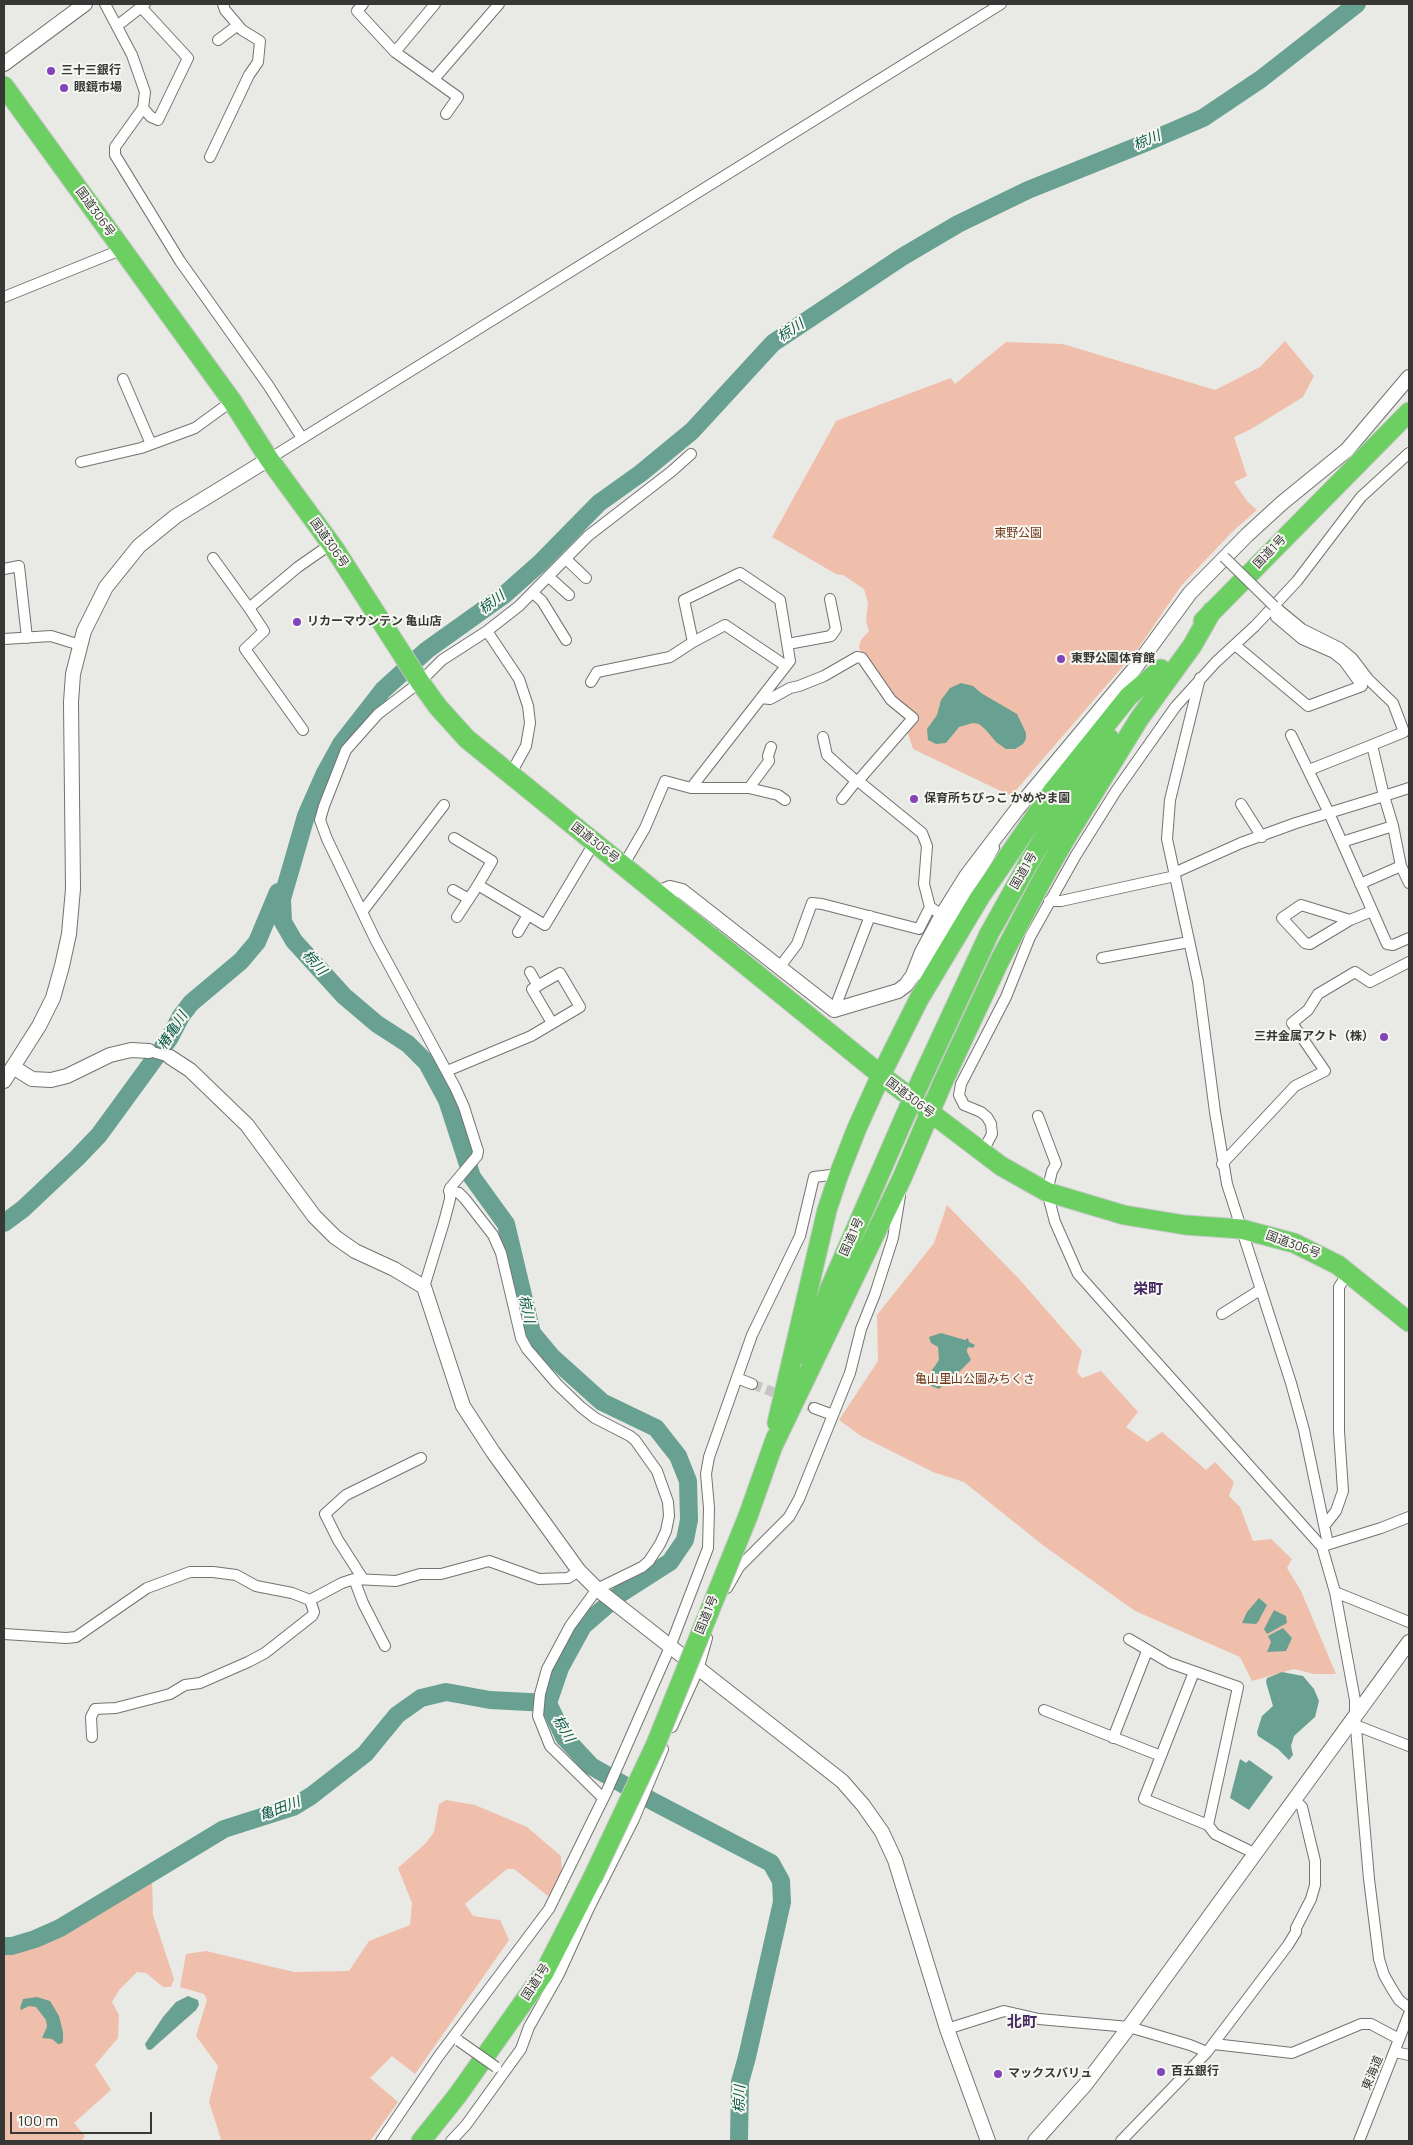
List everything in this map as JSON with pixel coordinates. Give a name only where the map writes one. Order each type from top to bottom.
[{"type":"highway","name":"国道306号","points":[[4,86],[232,401],[269,459],[331,544],[420,682],[438,707],[467,739],[881,1075],[1001,1166],[1047,1192],[1124,1215],[1185,1224],[1241,1229],[1294,1243],[1323,1256],[1348,1273],[1409,1322]]},
{"type":"highway","name":"国道1号","points":[[421,2141],[457,2096],[544,1973],[592,1879],[655,1746],[748,1516],[830,1288],[922,1078],[989,934],[1028,864],[1094,760],[1161,669],[1212,612],[1409,412]]},
{"type":"highway","points":[[772,1448],[902,1178],[999,962],[1064,840],[1139,719],[1192,646],[1212,612]]},
{"type":"highway","points":[[772,1448],[827,1210],[839,1174],[881,1075],[919,999],[980,897],[1052,792],[1129,696],[1161,669]]},
{"type":"street","points":[[4,64],[85,4]]},
{"type":"street","points":[[105,4],[132,55],[145,92],[143,108],[115,147],[115,156],[180,260],[268,385],[302,438]]},
{"type":"street","points":[[210,157],[249,75],[258,62],[260,41],[242,30],[223,4]]},
{"type":"street","points":[[363,4],[357,11],[395,52],[458,96],[446,114]]},
{"type":"street","points":[[395,52],[435,4]]},
{"type":"street","points":[[434,79],[499,4]]},
{"type":"street","points":[[4,1081],[39,1026],[53,998],[69,934],[73,889],[71,702],[80,645],[92,614],[106,587],[139,546],[176,516],[1001,4]]},
{"type":"street","points":[[117,26],[143,5],[188,58],[158,120],[151,117],[143,108]]},
{"type":"street","points":[[218,40],[238,25]]},
{"type":"street","points":[[4,298],[123,249]]},
{"type":"street","points":[[834,1010],[898,991],[906,985],[942,915],[967,875],[1018,808],[1135,668],[1190,593],[1224,557],[1282,503],[1347,450],[1409,377]]},
{"type":"street","points":[[123,379],[152,444]]},
{"type":"street","points":[[81,462],[152,444],[195,428],[232,401]]},
{"type":"street","points":[[982,1153],[992,1134],[991,1124],[981,1112],[964,1105],[959,1095],[961,1084],[1006,997],[1030,937],[1049,901],[1116,791],[1176,706],[1200,678],[1274,606],[1297,581],[1360,497],[1409,452]]},
{"type":"street","points":[[691,454],[672,471],[597,528],[533,593],[487,631],[442,660],[420,682],[378,714],[346,750],[320,820],[362,912],[447,1071],[464,1107],[475,1137],[478,1150],[477,1156],[451,1187],[444,1222],[424,1287],[463,1406],[493,1452],[579,1571],[597,1589],[698,1670],[842,1781],[873,1819],[891,1851],[900,1873],[947,2029],[988,2141]]},
{"type":"street","points":[[249,608],[298,567],[331,544]]},
{"type":"street","points":[[1224,557],[1274,606],[1302,629],[1340,648],[1393,703],[1404,732],[1309,770]]},
{"type":"street","points":[[213,558],[264,631],[246,649],[303,730]]},
{"type":"street","points":[[566,559],[586,578]]},
{"type":"street","points":[[4,569],[19,566],[27,638]]},
{"type":"street","points":[[691,788],[790,660],[780,600],[740,573],[684,600],[692,642]]},
{"type":"street","points":[[549,577],[569,595]]},
{"type":"street","points":[[533,593],[542,601],[566,640]]},
{"type":"street","points":[[788,644],[831,636],[836,629],[830,599]]},
{"type":"street","points":[[1235,645],[1308,706],[1362,686],[1344,661],[1334,653],[1302,639],[1276,617]]},
{"type":"street","points":[[591,682],[597,672],[670,657],[692,642],[725,625],[786,666]]},
{"type":"street","points":[[487,631],[519,679],[528,706],[530,722],[526,746],[515,766],[507,773]]},
{"type":"street","points":[[4,640],[51,636],[80,645]]},
{"type":"street","points":[[761,698],[770,699],[790,688],[824,676],[857,657],[862,658],[891,700],[913,718],[842,799]]},
{"type":"street","points":[[1200,678],[1169,810],[1167,839],[1198,982],[1222,1164],[1260,1290],[1291,1382],[1325,1525],[1325,1546],[1355,1700],[1355,1721],[1369,1879],[1380,1959],[1384,1974],[1392,1989],[1399,2000],[1409,2008]]},
{"type":"street","points":[[1291,735],[1329,812],[1387,944],[1393,945],[1409,938]]},
{"type":"street","points":[[779,968],[797,944],[812,903],[919,929],[930,907],[924,884],[927,846],[922,833],[827,755],[823,737]]},
{"type":"street","points":[[1372,746],[1393,826],[1401,866],[1409,883]]},
{"type":"street","points":[[749,788],[769,761],[768,756],[771,747]]},
{"type":"street","points":[[623,866],[645,828],[665,781],[691,788],[749,788],[778,795],[785,800]]},
{"type":"street","points":[[1049,901],[1061,902],[1175,875],[1241,843],[1329,812],[1409,788]]},
{"type":"street","points":[[1241,804],[1262,837]]},
{"type":"street","points":[[362,912],[444,805]]},
{"type":"street","points":[[919,999],[927,968],[939,943],[1018,808]]},
{"type":"street","points":[[1342,842],[1393,826]]},
{"type":"street","points":[[454,838],[492,861],[457,918]]},
{"type":"street","points":[[478,885],[545,925],[594,844]]},
{"type":"street","points":[[1360,884],[1401,866]]},
{"type":"street","points":[[658,893],[670,888],[682,891],[834,1010]]},
{"type":"street","points":[[453,890],[469,900]]},
{"type":"street","points":[[1350,920],[1301,905],[1282,918],[1305,943],[1310,944],[1350,920],[1372,911]]},
{"type":"street","points":[[930,907],[942,915]]},
{"type":"street","points":[[518,932],[528,915]]},
{"type":"street","points":[[834,1010],[870,916]]},
{"type":"street","points":[[1102,958],[1189,942]]},
{"type":"street","points":[[1222,1164],[1295,1086],[1325,1071],[1292,1023],[1308,1010],[1318,994],[1355,972],[1370,982],[1409,962]]},
{"type":"street","points":[[530,972],[538,986]]},
{"type":"street","points":[[447,1071],[531,1036],[580,1007],[560,973],[532,989],[552,1023]]},
{"type":"street","points":[[13,1067],[32,1078],[51,1080],[67,1076],[110,1055],[131,1050],[149,1051],[170,1057],[190,1070],[247,1125],[310,1211],[330,1233],[355,1251],[394,1269],[424,1287]]},
{"type":"street","points":[[1038,1116],[1056,1164],[1052,1171],[1047,1192],[1055,1222],[1078,1274],[1325,1546]]},
{"type":"street","points":[[381,2141],[456,2039],[519,1946],[549,1908],[605,1796],[670,1647],[708,1548],[709,1508],[706,1474],[708,1456],[752,1335],[800,1236],[814,1177],[839,1174]]},
{"type":"street","points":[[451,2141],[466,2125],[500,2070],[521,2049],[529,2028],[559,1974],[570,1947],[648,1787],[698,1670],[709,1630],[730,1582],[739,1567],[789,1516],[806,1484],[850,1373],[861,1329],[876,1294],[894,1238],[902,1178]]},
{"type":"street","points":[[451,1187],[465,1199],[493,1235],[500,1253],[521,1338],[527,1349],[557,1384],[581,1407],[595,1418],[635,1440],[657,1471],[666,1494],[669,1516],[666,1531],[660,1544],[649,1561],[616,1581],[597,1589],[570,1626],[548,1669],[540,1694],[538,1716],[550,1746],[605,1796]]},
{"type":"street","points":[[1325,1525],[1336,1511],[1343,1490],[1339,1431],[1340,1287],[1348,1273]]},
{"type":"street","points":[[1222,1314],[1260,1290]]},
{"type":"street","points":[[737,1378],[752,1384]]},
{"type":"street","points":[[814,1408],[833,1415]]},
{"type":"street","points":[[386,1646],[363,1603],[358,1579],[340,1541],[324,1514],[346,1496],[421,1458]]},
{"type":"street","points":[[1325,1546],[1409,1517]]},
{"type":"street","points":[[4,1634],[76,1637],[148,1588],[190,1572],[236,1575],[256,1586],[292,1593],[310,1600],[342,1583],[358,1579],[396,1581],[420,1574],[441,1574],[489,1561],[540,1579],[568,1578],[579,1571]]},
{"type":"street","points":[[1335,1592],[1409,1622]]},
{"type":"street","points":[[92,1737],[91,1717],[95,1709],[116,1708],[170,1694],[185,1685],[200,1683],[248,1662],[265,1653],[312,1616],[314,1612],[310,1600]]},
{"type":"street","points":[[1129,1639],[1170,1663],[1238,1687],[1208,1825]]},
{"type":"street","points":[[1035,2141],[1085,2085],[1129,2027],[1355,1721],[1409,1642]]},
{"type":"street","points":[[1113,1738],[1147,1651]]},
{"type":"street","points":[[1194,1672],[1144,1799],[1208,1825],[1214,1834],[1256,1854]]},
{"type":"street","points":[[1044,1710],[1161,1756]]},
{"type":"street","points":[[1355,1721],[1409,1746]]},
{"type":"street","points":[[1121,2141],[1211,2048],[1288,1945],[1311,1899],[1315,1885],[1315,1862],[1302,1806],[1295,1800]]},
{"type":"street","points":[[947,2029],[1004,2011],[1039,2020],[1129,2027],[1211,2048],[1292,2053],[1361,2024],[1371,2024],[1399,2039]]},
{"type":"street","name":"東海道","points":[[1359,2141],[1409,2014]]},
{"type":"street","points":[[456,2039],[500,2070]]},
{"type":"street","points":[[1395,2052],[1409,2055]]},
{"type":"green space","name":"東野公園","points":[[1285,341],[1314,376],[1303,397],[1251,429],[1234,437],[1247,476],[1234,482],[1247,501],[1257,510],[1232,532],[1181,586],[1137,650],[1011,796],[913,749],[908,734],[907,717],[860,650],[861,640],[869,631],[866,621],[868,603],[864,589],[843,575],[836,574],[772,537],[836,421],[951,378],[955,384],[1006,342],[1063,344],[1215,390],[1260,367]]},
{"type":"green space","name":"亀山里山公園みちくさ","points":[[947,1205],[1021,1281],[1082,1351],[1077,1372],[1082,1378],[1101,1371],[1138,1412],[1126,1427],[1147,1442],[1162,1432],[1206,1470],[1215,1462],[1234,1482],[1229,1496],[1240,1507],[1253,1541],[1271,1539],[1292,1559],[1287,1568],[1301,1591],[1336,1674],[1314,1674],[1294,1669],[1252,1681],[1240,1657],[1135,1611],[1044,1546],[964,1482],[933,1472],[861,1436],[839,1420],[878,1361],[877,1315],[934,1243]]},
{"type":"green space","points":[[446,1800],[475,1805],[527,1827],[561,1856],[562,1877],[548,1896],[514,1869],[507,1869],[465,1904],[473,1916],[500,1920],[509,1940],[415,2074],[392,2056],[370,2078],[398,2102],[370,2141],[219,2141],[221,2139],[209,2102],[218,2066],[196,2036],[207,2000],[204,1994],[180,1987],[186,1954],[206,1951],[294,1972],[349,1971],[369,1941],[410,1925],[412,1903],[398,1868],[426,1843],[434,1832],[439,1804]]},
{"type":"green space","points":[[152,1879],[153,1915],[174,1979],[171,1987],[163,1987],[146,1973],[137,1972],[120,1989],[112,2002],[119,2015],[118,2038],[95,2065],[111,2090],[74,2123],[85,2136],[81,2141],[4,2141],[4,1953],[45,1941]]},
{"type":"shaded area","points":[[961,683],[973,686],[981,693],[1017,714],[1026,733],[1026,739],[1023,744],[1015,749],[1006,749],[996,742],[979,724],[973,723],[959,727],[946,743],[936,744],[928,740],[927,729],[937,715],[941,700],[950,688]]},
{"type":"shaded area","points":[[941,1333],[965,1340],[968,1338],[969,1342],[975,1345],[973,1348],[969,1347],[967,1349],[971,1360],[939,1389],[929,1385],[926,1379],[939,1360],[938,1347],[931,1343],[929,1337]]},
{"type":"shaded area","points":[[1259,1598],[1267,1605],[1258,1622],[1256,1624],[1242,1623],[1247,1612]]},
{"type":"shaded area","points":[[1274,1610],[1286,1616],[1287,1623],[1267,1634],[1264,1629]]},
{"type":"shaded area","points":[[1283,1628],[1292,1638],[1286,1651],[1267,1652],[1271,1642],[1268,1636]]},
{"type":"shaded area","points":[[1282,1672],[1303,1676],[1314,1689],[1319,1701],[1315,1717],[1294,1736],[1291,1746],[1293,1755],[1289,1760],[1278,1749],[1258,1736],[1257,1732],[1262,1716],[1273,1706],[1266,1682],[1267,1678]]},
{"type":"shaded area","points":[[1240,1759],[1246,1763],[1249,1760],[1273,1777],[1249,1810],[1230,1798]]},
{"type":"shaded area","points":[[188,1996],[198,2000],[199,2005],[196,2010],[152,2049],[147,2049],[145,2044],[163,2017],[176,2002]]},
{"type":"shaded area","points":[[37,1997],[50,2001],[59,2016],[63,2032],[63,2042],[60,2044],[52,2039],[42,2038],[47,2027],[46,2020],[36,2007],[29,2006],[21,2010],[20,2008],[23,1999]]},
{"type":"waterway","name":"椋川","points":[[739,2141],[740,2082],[782,1902],[781,1881],[771,1863],[654,1802],[591,1766],[564,1737],[548,1703],[560,1668],[583,1626],[620,1594],[670,1562],[685,1540],[689,1520],[688,1481],[678,1456],[656,1428],[602,1402],[552,1357],[532,1333],[506,1224],[472,1177],[447,1100],[427,1063],[408,1044],[377,1024],[344,996],[294,941],[283,922],[282,899],[306,816],[325,773],[341,744],[383,690],[427,650],[504,595],[540,563],[599,503],[641,473],[692,431],[773,343],[902,257],[958,224],[1028,190],[1203,118],[1261,79],[1357,4]]},
{"type":"waterway","name":"椿亀川","points":[[4,1223],[23,1209],[99,1135],[169,1039],[181,1016],[191,1003],[241,961],[257,942],[278,892]]},
{"type":"waterway","name":"亀田川","points":[[4,1946],[12,1946],[35,1939],[60,1928],[224,1829],[293,1807],[311,1796],[365,1754],[397,1715],[421,1698],[446,1692],[490,1700],[548,1703]]},
{"type":"tunnel","points":[[752,1384],[814,1408]]},
{"type":"place","name":"三十三銀行","points":[[51,71]]},
{"type":"place","name":"眼鏡市場","points":[[64,88]]},
{"type":"place","name":"リカーマウンテン 亀山店","points":[[297,622]]},
{"type":"place","name":"東野公園体育館","points":[[1061,659]]},
{"type":"place","name":"保育所ちびっこ かめやま園","points":[[914,799]]},
{"type":"place","name":"三井金属アクト（株）","points":[[1384,1037]]},
{"type":"place","name":"百五銀行","points":[[1161,2072]]},
{"type":"place","name":"マックスバリュ","points":[[998,2074]]},
{"type":"district","name":"栄町","points":[[1148,1290]]},
{"type":"district","name":"北町","points":[[1022,2023]]}]
